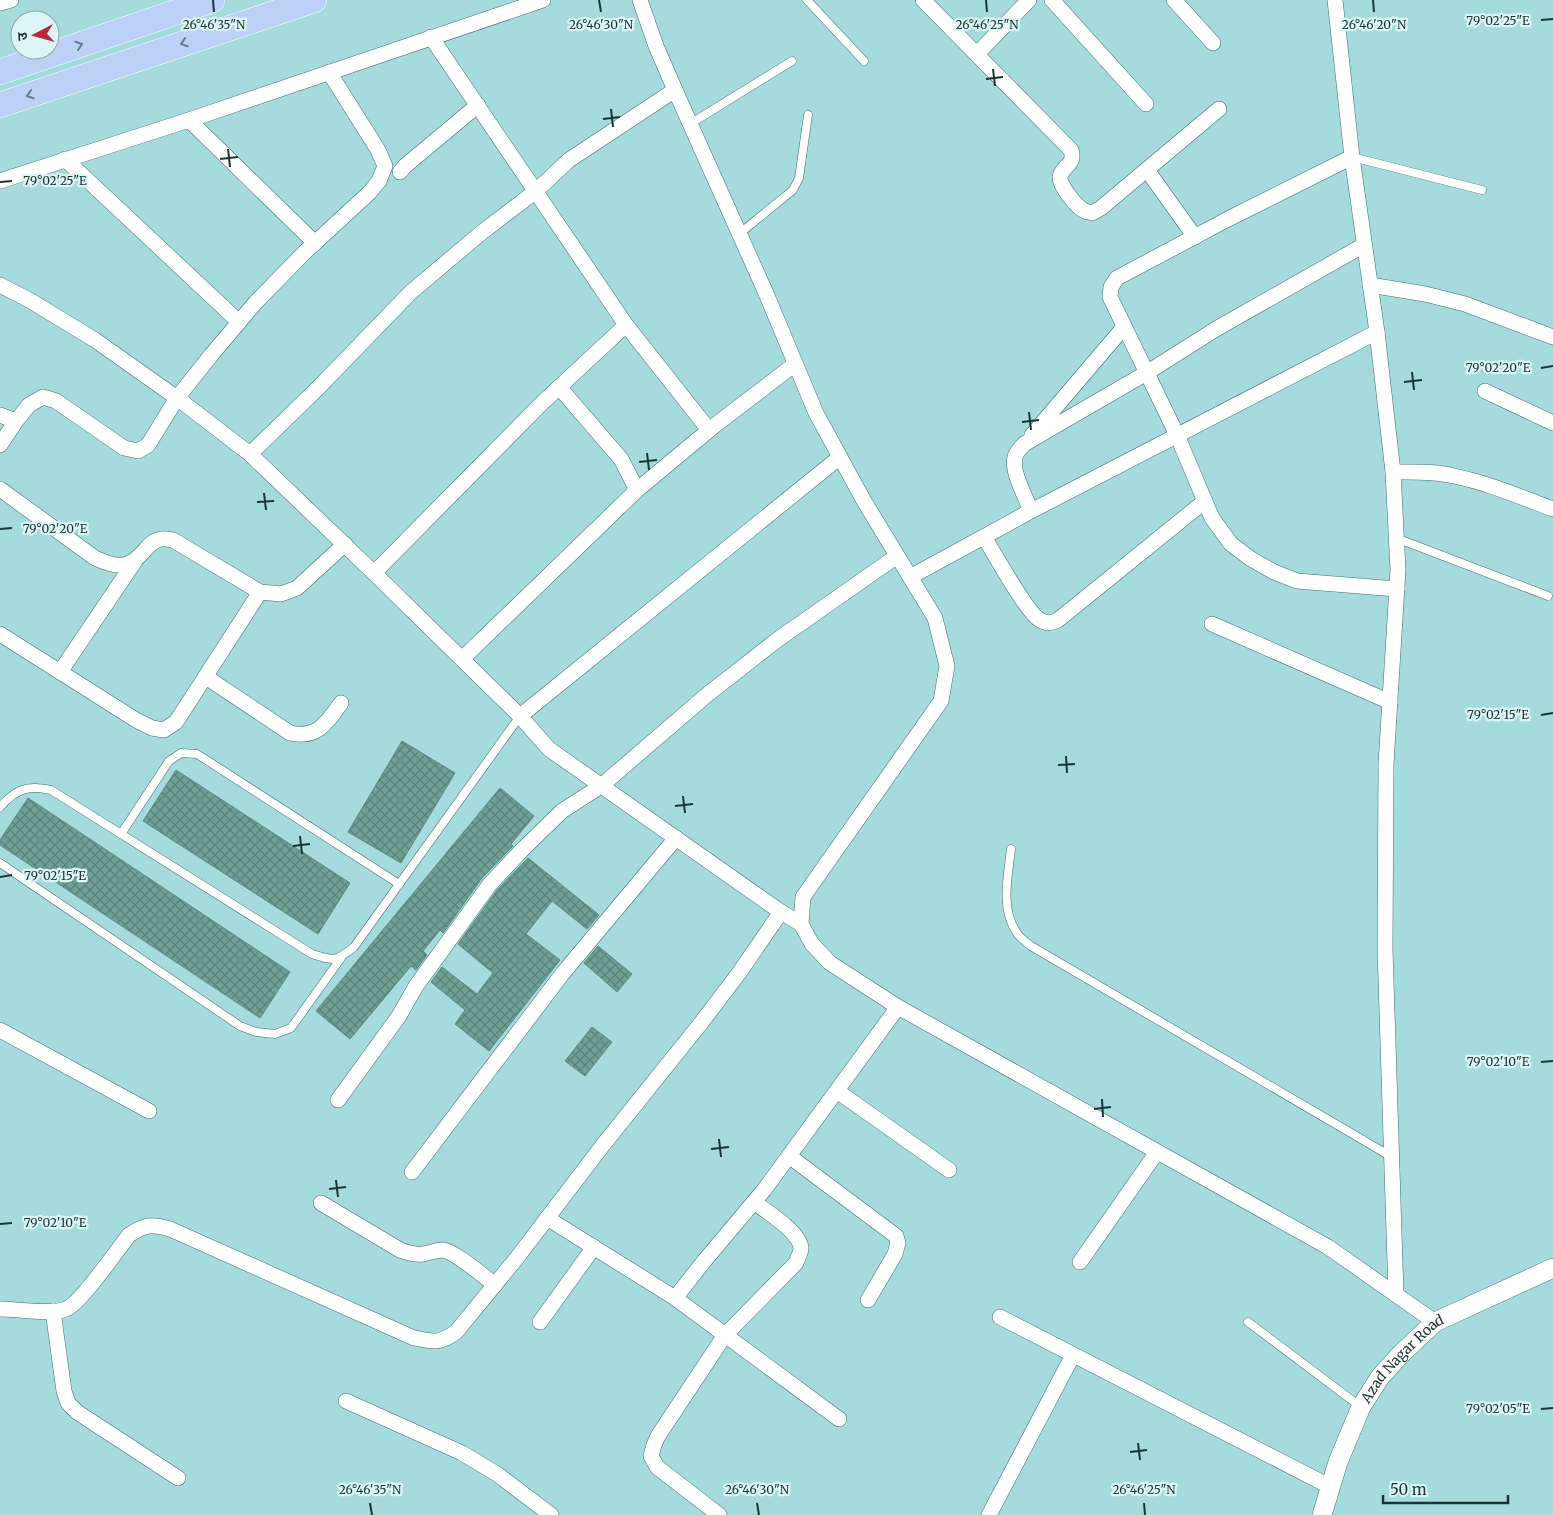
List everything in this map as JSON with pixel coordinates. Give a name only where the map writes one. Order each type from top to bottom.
[{"type":"highway","points":[[0,72],[212,0]]},
{"type":"highway","points":[[0,105],[314,0]]},
{"type":"street","points":[[0,3],[11,0]]},
{"type":"street","points":[[0,181],[189,120],[543,0]]},
{"type":"street","points":[[640,0],[674,90],[739,234],[816,413],[897,556],[935,618],[947,666],[941,701],[803,897],[801,924]]},
{"type":"street","points":[[923,0],[1071,150],[1073,157],[1062,172],[1061,186],[1083,211],[1092,213],[1101,208],[1219,109]]},
{"type":"street","points":[[976,54],[1029,0]]},
{"type":"street","points":[[1052,0],[1146,104]]},
{"type":"street","points":[[1174,0],[1213,43]]},
{"type":"street","points":[[1335,0],[1352,157],[1377,332],[1393,472],[1398,570],[1386,764],[1385,949],[1396,1295]]},
{"type":"street","points":[[431,37],[626,325],[709,430]]},
{"type":"street","points":[[0,445],[16,421],[30,405],[43,397],[56,400],[124,448],[138,451],[148,445],[178,398],[239,322],[262,296],[369,193],[379,181],[385,166],[378,150],[329,72]]},
{"type":"street","points":[[250,454],[318,388],[411,292],[481,233],[536,191],[569,160],[674,90]]},
{"type":"street","points":[[400,172],[478,105]]},
{"type":"street","points":[[189,120],[315,243]]},
{"type":"street","points":[[1352,157],[1116,278],[1111,287],[1110,298],[1148,372],[1212,518],[1231,544],[1251,559],[1274,572],[1297,581],[1397,589]]},
{"type":"street","points":[[65,159],[239,322]]},
{"type":"street","points":[[1147,170],[1195,237]]},
{"type":"street","points":[[1024,444],[1148,372],[1216,329],[1364,245]]},
{"type":"street","points":[[0,285],[95,340],[178,398],[250,454],[345,544],[520,716],[549,749],[781,912],[801,924],[812,944],[830,963],[898,1008],[1328,1247],[1435,1322]]},
{"type":"street","points":[[1370,285],[1425,294],[1465,304],[1553,337]]},
{"type":"street","points":[[374,573],[559,387],[626,325]]},
{"type":"street","points":[[1032,511],[1014,467],[1015,456],[1124,327]]},
{"type":"street","points":[[910,577],[1032,511],[1377,332]]},
{"type":"street","points":[[462,659],[637,490],[709,430],[796,364]]},
{"type":"street","points":[[559,387],[621,459],[637,490]]},
{"type":"street","points":[[1485,391],[1553,423]]},
{"type":"street","points":[[0,415],[16,421]]},
{"type":"street","points":[[520,716],[840,457]]},
{"type":"street","points":[[1393,472],[1430,472],[1454,476],[1477,482],[1553,509]]},
{"type":"street","points":[[0,490],[95,558],[111,565],[123,566],[136,561]]},
{"type":"street","points":[[984,537],[1028,609],[1038,620],[1049,624],[1058,620],[1205,501]]},
{"type":"street","points":[[60,672],[150,543],[161,539],[173,540],[260,592],[281,594],[297,588],[345,544]]},
{"type":"street","points":[[338,1100],[399,1016],[416,986],[490,884],[562,811],[601,786],[708,694],[770,646],[897,556]]},
{"type":"street","points":[[0,634],[136,720],[152,728],[164,730],[176,722],[260,592]]},
{"type":"street","points":[[1212,624],[1390,702]]},
{"type":"street","points":[[206,676],[290,733],[301,735],[313,732],[325,725],[342,703]]},
{"type":"street","points":[[412,1172],[564,973],[676,838]]},
{"type":"street","points":[[0,1309],[53,1311],[67,1309],[78,1301],[129,1235],[139,1228],[154,1225],[170,1229],[414,1338],[430,1342],[443,1340],[456,1332],[495,1285],[734,980],[781,912]]},
{"type":"street","points":[[675,1298],[754,1202],[898,1008]]},
{"type":"street","points":[[0,1030],[149,1111]]},
{"type":"street","points":[[837,1091],[949,1170]]},
{"type":"street","points":[[1080,1262],[1157,1152]]},
{"type":"street","points":[[789,1156],[896,1236],[898,1243],[895,1254],[868,1300]]},
{"type":"street","points":[[719,1515],[658,1467],[651,1456],[658,1436],[725,1335],[796,1263],[801,1250],[799,1239],[754,1202]]},
{"type":"street","points":[[321,1203],[400,1250],[412,1254],[423,1254],[437,1250],[446,1250],[456,1255],[495,1285]]},
{"type":"street","points":[[547,1218],[675,1298],[839,1420]]},
{"type":"street","points":[[540,1322],[594,1247]]},
{"type":"street","name":"Azad Nagar Road","points":[[1322,1515],[1338,1462],[1361,1406],[1380,1377],[1401,1354],[1435,1322],[1553,1268]]},
{"type":"street","points":[[53,1311],[64,1391],[68,1403],[77,1412],[178,1478]]},
{"type":"street","points":[[1000,1317],[1331,1487]]},
{"type":"street","points":[[989,1515],[1073,1354]]},
{"type":"street","points":[[346,1401],[468,1456],[497,1474],[551,1515]]},
{"type":"lane","points":[[808,0],[864,61]]},
{"type":"lane","points":[[690,124],[792,61]]},
{"type":"lane","points":[[739,234],[793,190],[799,178],[808,115]]},
{"type":"lane","points":[[1352,157],[1482,190]]},
{"type":"lane","points":[[1396,538],[1548,596]]},
{"type":"lane","points":[[0,863],[240,1026],[256,1032],[275,1034],[291,1028],[341,958],[354,947],[520,716]]},
{"type":"lane","points":[[121,834],[169,761],[181,753],[196,754],[400,884]]},
{"type":"lane","points":[[0,807],[9,797],[21,789],[37,787],[51,790],[312,954],[329,959],[341,958]]},
{"type":"lane","points":[[1011,849],[1006,902],[1009,918],[1017,934],[1031,946],[1392,1157]]},
{"type":"lane","points":[[1248,1322],[1361,1406]]},
{"type":"building","points":[[402,741],[455,773],[401,863],[348,832]]},
{"type":"building","points":[[176,770],[350,883],[318,934],[143,821]]},
{"type":"building","points":[[500,788],[534,816],[511,844],[513,846],[482,878],[443,933],[440,930],[423,951],[427,955],[416,970],[411,966],[350,1039],[316,1011]]},
{"type":"building","points":[[28,798],[290,972],[260,1018],[0,845],[0,840]]},
{"type":"building","points":[[528,858],[599,915],[587,929],[552,901],[526,934],[560,960],[489,1051],[455,1024],[465,1010],[431,982],[442,967],[477,994],[493,973],[458,944],[497,890]]},
{"type":"building","points":[[598,946],[632,974],[617,992],[584,963]]},
{"type":"building","points":[[592,1027],[612,1042],[585,1076],[565,1061]]}]
